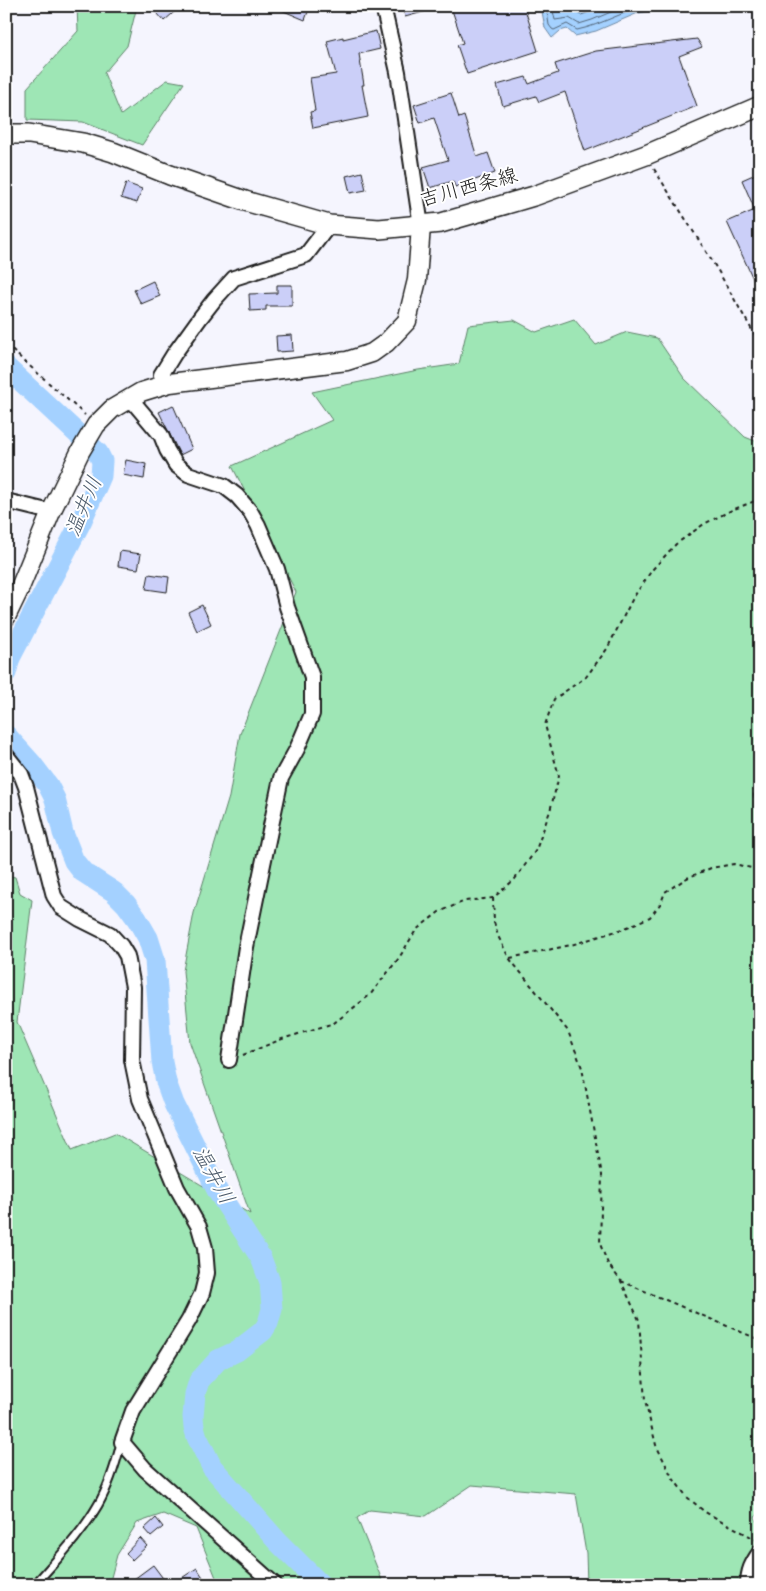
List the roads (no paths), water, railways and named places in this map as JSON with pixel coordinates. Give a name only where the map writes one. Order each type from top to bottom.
[{"type":"main road","name":"吉川西条線","points":[[6,134],[29,134],[83,143],[113,152],[170,175],[245,201],[328,225],[379,229],[441,223],[534,196],[646,155],[760,106]]},
{"type":"street","points":[[6,617],[51,512],[80,452],[95,427],[112,409],[141,392],[164,385],[347,361],[372,353],[386,343],[407,321],[417,280],[421,226],[398,72],[383,6]]},
{"type":"street","points":[[164,385],[161,375],[174,354],[214,300],[234,278],[306,255],[328,225]]},
{"type":"street","points":[[130,398],[161,435],[176,466],[188,474],[224,486],[237,496],[250,511],[277,570],[287,607],[312,677],[312,714],[297,749],[281,778],[246,947],[229,1060]]},
{"type":"street","points":[[6,501],[51,512]]},
{"type":"street","points":[[6,755],[21,774],[26,788],[54,896],[61,907],[110,934],[128,956],[133,987],[132,1060],[140,1098],[176,1188],[198,1227],[205,1248],[207,1273],[202,1293],[189,1320],[134,1411],[122,1442],[145,1469],[275,1585]]},
{"type":"street","points":[[748,1585],[748,1574],[752,1562],[760,1552]]},
{"type":"lane","points":[[33,1585],[74,1540],[99,1504],[116,1463],[122,1442]]},
{"type":"water","points":[[541,6],[682,6],[638,13],[596,31],[575,36],[567,29],[560,31],[552,38],[545,28]]},
{"type":"waterway","name":"温井川","points":[[6,367],[98,453],[102,461],[101,476],[81,522],[10,658],[6,673]]},
{"type":"waterway","name":"温井川","points":[[6,735],[48,785],[55,799],[63,833],[74,861],[83,872],[114,892],[126,904],[148,938],[155,960],[162,1062],[166,1082],[174,1104],[218,1192],[261,1258],[270,1282],[272,1309],[268,1323],[263,1331],[237,1351],[218,1360],[199,1381],[195,1394],[193,1417],[197,1437],[212,1467],[277,1541],[321,1585]]}]
